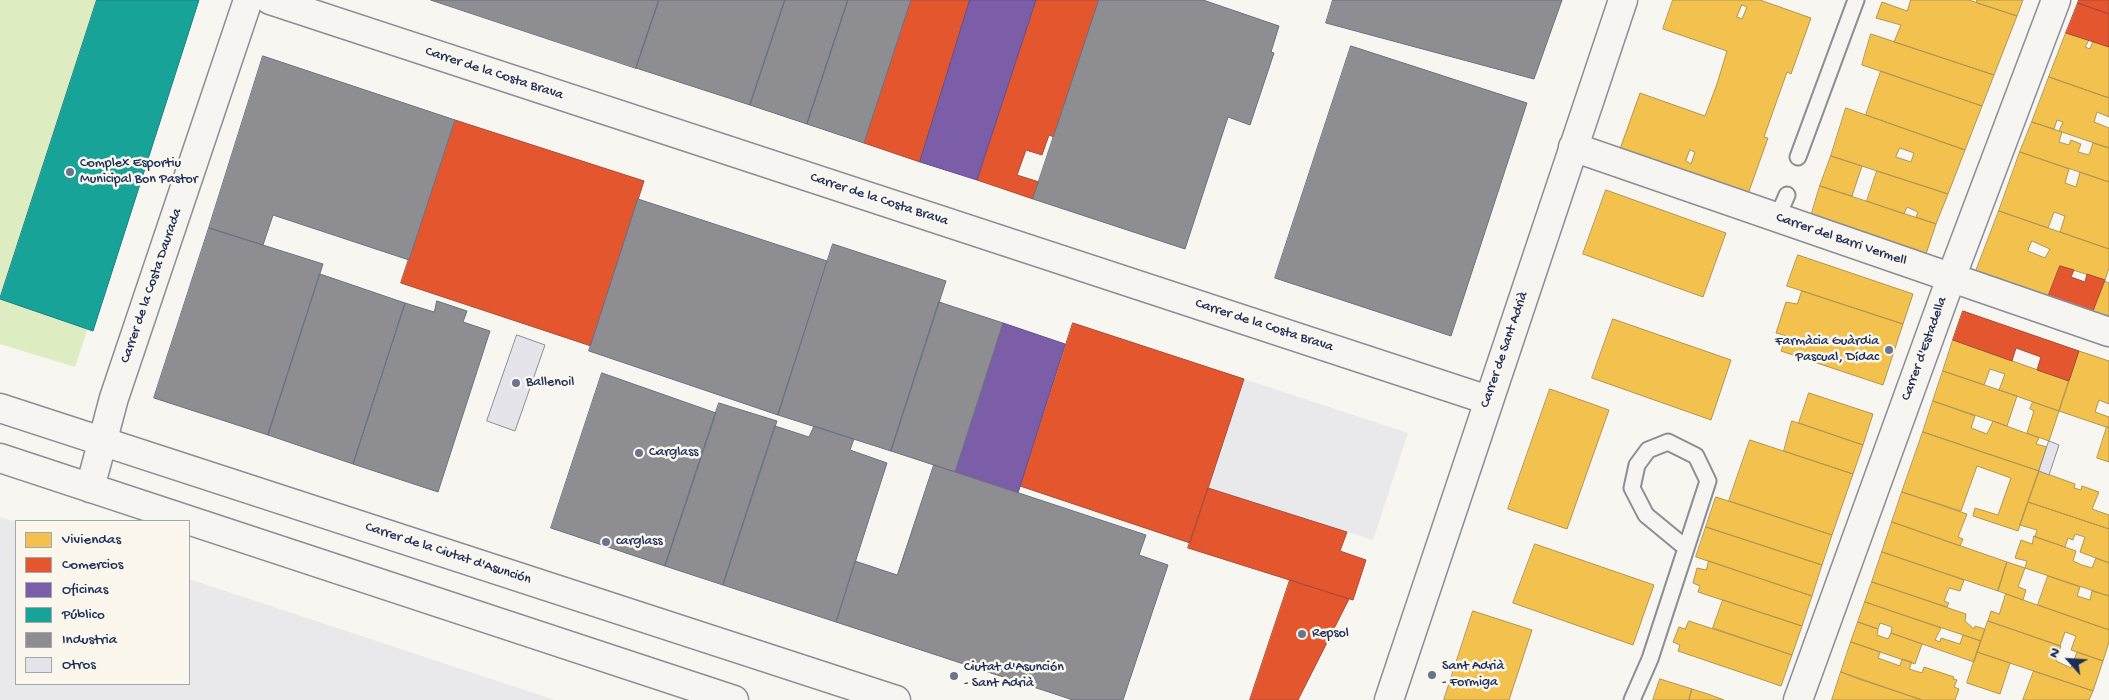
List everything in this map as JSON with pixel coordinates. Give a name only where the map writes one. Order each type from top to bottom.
[{"type":"street","name":"Carrer de la Costa Daurada","points":[[90,488],[114,398],[248,0]]},
{"type":"street","name":"Carrer de la Costa Brava","points":[[270,0],[1488,400]]},
{"type":"street","name":"Carrer de Sant Adrià","points":[[1389,700],[1623,0]]},
{"type":"street","name":"Carrer d'Estadella","points":[[1798,700],[1951,278],[2056,0]]},
{"type":"street","name":"Carrer del Barri Vermell","points":[[1573,147],[1782,206],[1951,278],[2109,332]]},
{"type":"street","name":"Carrer de la Ciutat d'Asunción","points":[[0,408],[896,700]]},
{"type":"street","points":[[0,458],[187,520]]},
{"type":"street","points":[[190,521],[734,700]]},
{"type":"lane","points":[[1798,156],[1856,0]]},
{"type":"lane","points":[[1632,700],[1650,659],[1708,481],[1696,456],[1668,442],[1648,450],[1637,465],[1632,488],[1646,515],[1686,548]]},
{"type":"shaded area","points":[[1244,379],[1408,433],[1373,540],[1208,488]]},
{"type":"shaded area","points":[[0,517],[15,522],[15,685],[190,685],[190,579],[555,700],[0,700]]},
{"type":"green space","name":"Complex Esportiu Municipal Bon Pastor","points":[[0,0],[196,0],[75,367],[0,344]]},
{"type":"building: Viviendas","points":[[1673,0],[1760,0],[1811,18],[1791,74],[1787,72],[1764,137],[1768,138],[1748,194],[1620,149],[1640,93],[1705,116],[1717,84],[1727,51],[1663,29]],"holes":[[[1742,5],[1747,7],[1742,19],[1737,17]],[[1690,150],[1695,152],[1691,164],[1686,161]]]},
{"type":"building: Viviendas","points":[[1911,0],[1969,0],[2017,16],[1994,75],[1894,42],[1901,25],[1876,18],[1882,2],[1907,11]]},
{"type":"building: Viviendas","points":[[1977,0],[2023,0],[2017,16],[1977,3]]},
{"type":"building: Viviendas","points":[[2066,33],[2089,40],[2085,47],[2090,49],[2093,41],[2109,47],[2109,98],[2049,77]]},
{"type":"building: Viviendas","points":[[1871,34],[1994,75],[1982,106],[1862,65]]},
{"type":"building: Viviendas","points":[[1881,71],[1982,106],[1965,150],[1866,115]]},
{"type":"building: Viviendas","points":[[2049,77],[2109,98],[2109,117],[2097,112],[2094,122],[2109,128],[2109,148],[2059,131],[2063,122],[2057,120],[2054,129],[2032,122]]},
{"type":"building: Viviendas","points":[[1846,108],[1965,150],[1948,194],[1831,156]],"holes":[[[1900,148],[1914,153],[1911,162],[1896,157]]]},
{"type":"building: Viviendas","points":[[2032,122],[2062,132],[2059,142],[2069,145],[2071,140],[2081,144],[2078,152],[2089,155],[2093,143],[2109,148],[2109,182],[2020,152]]},
{"type":"building: Viviendas","points":[[2020,152],[2069,169],[2065,183],[2076,187],[2080,172],[2109,182],[2109,249],[2060,232],[2065,216],[2054,212],[2048,228],[1999,211]]},
{"type":"building: Viviendas","points":[[1831,156],[1862,166],[1852,196],[1820,186]]},
{"type":"building: Viviendas","points":[[1877,171],[1948,194],[1936,224],[1916,217],[1918,212],[1907,207],[1904,214],[1867,201]]},
{"type":"building: Viviendas","points":[[1820,186],[1936,224],[1926,254],[1811,216]]},
{"type":"building: Viviendas","points":[[1606,190],[1726,233],[1703,297],[1583,254]]},
{"type":"building: Viviendas","points":[[1999,211],[2109,249],[2109,268],[2105,280],[2060,266],[2048,297],[1976,271]],"holes":[[[2032,241],[2050,249],[2045,258],[2028,251]]]},
{"type":"building: Viviendas","points":[[1798,255],[1913,294],[1903,324],[1787,286]]},
{"type":"building: Viviendas","points":[[2104,281],[2109,283],[2109,317],[2093,311]]},
{"type":"building: Viviendas","points":[[1802,291],[1903,324],[1883,385],[1781,351],[1787,336],[1776,333],[1786,302],[1797,304]]},
{"type":"building: Viviendas","points":[[1613,319],[1731,360],[1711,420],[1592,378]]},
{"type":"building: Viviendas","points":[[1953,340],[2069,381],[2059,411],[1999,390],[2005,374],[1990,369],[1984,385],[1943,371]]},
{"type":"building: Viviendas","points":[[2079,351],[2109,361],[2109,404],[2099,400],[2095,412],[2109,417],[2109,428],[2059,411]]},
{"type":"building: Viviendas","points":[[1943,371],[2017,396],[2007,426],[1933,401]]},
{"type":"building: Viviendas","points":[[1550,389],[1609,410],[1567,529],[1508,509]]},
{"type":"building: Viviendas","points":[[1809,393],[1873,414],[1863,445],[1799,423]]},
{"type":"building: Viviendas","points":[[1933,401],[1975,416],[1971,428],[1987,434],[1993,421],[2039,438],[2036,444],[2047,447],[2039,471],[1923,432]]},
{"type":"building: Viviendas","points":[[2033,402],[2059,411],[2049,441],[2027,433],[2034,411],[2030,409]]},
{"type":"building: Viviendas","points":[[1792,421],[1863,445],[1853,474],[1784,451]]},
{"type":"building: Viviendas","points":[[2107,427],[2109,428],[2109,462],[2097,458]]},
{"type":"building: Viviendas","points":[[1923,432],[2039,471],[2018,531],[1973,516],[1975,508],[1998,515],[2011,478],[1977,466],[1961,511],[1902,492]]},
{"type":"building: Viviendas","points":[[1750,440],[1853,474],[1832,535],[1729,501]]},
{"type":"building: Viviendas","points":[[2039,471],[2075,484],[2074,488],[2081,490],[2082,486],[2099,492],[2092,509],[2109,515],[2109,529],[2028,502]]},
{"type":"building: Viviendas","points":[[1902,492],[1967,514],[1958,537],[1963,539],[1960,546],[1892,522]]},
{"type":"building: Viviendas","points":[[1716,497],[1832,535],[1822,565],[1706,527]]},
{"type":"building: Viviendas","points":[[2028,502],[2109,529],[2109,563],[2080,552],[2085,537],[2075,534],[2073,540],[2068,538],[2065,547],[2035,537],[2037,530],[2020,525]]},
{"type":"building: Viviendas","points":[[1892,522],[2007,562],[1998,591],[1882,552]]},
{"type":"building: Viviendas","points":[[1706,527],[1822,565],[1812,596],[1696,557]]},
{"type":"building: Viviendas","points":[[2034,536],[2076,551],[2073,561],[2082,565],[2092,568],[2096,558],[2109,563],[2109,596],[2025,568],[2027,561],[2015,558],[2021,540],[2032,544]]},
{"type":"building: Viviendas","points":[[1535,544],[1654,585],[1633,645],[1513,603]]},
{"type":"building: Viviendas","points":[[1882,552],[1964,580],[1960,591],[1949,588],[1944,601],[1949,603],[1947,607],[1872,582]]},
{"type":"building: Viviendas","points":[[1709,561],[1812,596],[1802,626],[1698,592],[1700,586],[1693,583],[1697,568],[1706,570]]},
{"type":"building: Viviendas","points":[[2007,562],[2025,568],[2018,587],[2026,590],[2023,600],[1998,591]]},
{"type":"building: Viviendas","points":[[2048,576],[2080,587],[2077,596],[2090,600],[2092,591],[2109,596],[2109,630],[2038,605]]},
{"type":"building: Viviendas","points":[[1872,582],[1966,614],[1965,621],[1974,629],[1975,626],[1985,629],[1981,641],[1865,602]]},
{"type":"building: Viviendas","points":[[2006,594],[2109,630],[2109,642],[2103,661],[2071,650],[2076,636],[2065,632],[2060,646],[1988,621],[1991,611],[1999,614]]},
{"type":"building: Viviendas","points":[[1723,600],[1802,626],[1792,655],[1713,628]]},
{"type":"building: Viviendas","points":[[1865,602],[1941,628],[1935,640],[1940,642],[1941,638],[1960,644],[1963,635],[1981,641],[1974,662],[1891,633],[1892,627],[1880,623],[1878,629],[1858,622]]},
{"type":"building: Viviendas","points":[[1473,611],[1532,630],[1509,700],[1444,700]]},
{"type":"building: Viviendas","points":[[1689,621],[1792,655],[1781,686],[1678,651],[1680,645],[1673,642],[1679,627],[1685,629]]},
{"type":"building: Viviendas","points":[[1988,621],[2061,646],[2056,661],[2071,668],[2077,652],[2103,661],[2093,691],[1977,652]]},
{"type":"building: Viviendas","points":[[1858,622],[1878,629],[1877,635],[1888,639],[1891,633],[1922,644],[1915,664],[1851,642]]},
{"type":"building: Viviendas","points":[[1851,642],[1880,652],[1878,658],[1900,666],[1902,659],[1912,662],[1909,669],[1922,673],[1924,667],[1954,677],[1953,679],[1957,680],[1954,687],[1959,689],[1955,700],[1922,700],[1841,672]]},
{"type":"building: Viviendas","points":[[1977,652],[2010,663],[2000,694],[1967,683]]},
{"type":"building: Viviendas","points":[[2034,671],[2093,691],[2089,700],[2023,700]]},
{"type":"building: Viviendas","points":[[1841,672],[1856,678],[1922,700],[1832,700]]},
{"type":"building: Viviendas","points":[[1660,679],[1692,689],[1689,700],[1653,700]]},
{"type":"building: Viviendas","points":[[1692,689],[1708,694],[1724,700],[1689,700]]},
{"type":"building: Comercios","points":[[911,0],[970,0],[920,162],[864,143]]},
{"type":"building: Comercios","points":[[1036,0],[1099,0],[1054,137],[1049,135],[1042,155],[1026,150],[1017,175],[1039,182],[1033,199],[977,180]]},
{"type":"building: Comercios","points":[[2079,0],[2109,0],[2109,14],[2078,3]]},
{"type":"building: Comercios","points":[[2078,3],[2109,14],[2109,47],[2066,33]]},
{"type":"building: Comercios","points":[[455,120],[644,181],[591,346],[401,283]]},
{"type":"building: Comercios","points":[[2060,266],[2074,270],[2071,277],[2085,282],[2087,274],[2105,280],[2093,311],[2048,297]]},
{"type":"building: Comercios","points":[[1963,311],[2079,351],[2069,381],[2037,370],[2041,357],[2016,348],[2012,361],[1953,340]]},
{"type":"building: Comercios","points":[[1073,323],[1244,379],[1190,543],[1020,486]]},
{"type":"building: Comercios","points":[[1208,488],[1347,532],[1340,551],[1366,560],[1353,600],[1188,548]]},
{"type":"building: Comercios","name":"Repsol","points":[[1290,580],[1349,599],[1298,700],[1250,700]]},
{"type":"building: Oficinas","points":[[970,0],[1036,0],[977,180],[920,162]]},
{"type":"building: Oficinas","points":[[1003,323],[1065,344],[1018,493],[955,472]]},
{"type":"building: Público","name":"Complex Esportiu Municipal Bon Pastor","points":[[97,0],[199,0],[93,331],[0,299]]},
{"type":"building: Industria","points":[[431,0],[659,0],[636,68]]},
{"type":"building: Industria","points":[[659,0],[785,0],[750,105],[636,68]]},
{"type":"building: Industria","points":[[785,0],[848,0],[807,124],[750,105]]},
{"type":"building: Industria","points":[[848,0],[911,0],[864,143],[807,124]]},
{"type":"building: Industria","points":[[1099,0],[1203,0],[1279,26],[1271,52],[1274,53],[1250,125],[1228,117],[1185,249],[1033,199]]},
{"type":"building: Industria","points":[[1333,0],[1562,0],[1534,79],[1326,23]]},
{"type":"building: Industria","points":[[1351,46],[1527,103],[1451,336],[1275,278]]},
{"type":"building: Industria","points":[[263,56],[455,120],[409,260],[273,215],[263,245],[209,228]]},
{"type":"building: Industria","points":[[638,199],[827,261],[778,415],[589,351]]},
{"type":"building: Industria","points":[[209,228],[323,264],[268,435],[154,398]]},
{"type":"building: Industria","points":[[833,244],[946,281],[891,451],[778,415]]},
{"type":"building: Industria","points":[[320,274],[405,303],[353,464],[268,435]]},
{"type":"building: Industria","points":[[437,301],[467,311],[463,322],[490,331],[438,492],[353,464],[405,303],[434,312]]},
{"type":"building: Industria","points":[[939,302],[1003,323],[955,472],[891,451]]},
{"type":"building: Industria","name":"Carglass","points":[[602,373],[716,413],[665,566],[551,528]]},
{"type":"building: Industria","points":[[719,403],[777,421],[723,585],[665,566]]},
{"type":"building: Industria","points":[[775,426],[809,437],[814,426],[854,439],[850,450],[887,463],[836,622],[723,585]]},
{"type":"building: Industria","points":[[934,465],[1146,535],[1139,555],[1168,565],[1123,700],[1073,700],[836,622],[855,561],[897,575]]},
{"type":"building: Otros","name":"Ballenoil","points":[[517,335],[545,345],[515,431],[487,421]]},
{"type":"building: Otros","points":[[2049,441],[2059,445],[2049,475],[2039,471]]},
{"type":"place","name":"Complex Esportiu Municipal Bon Pastor","points":[[70,172]]},
{"type":"place","name":"Farmàcia Guàrdia Pascual, Dídac","points":[[1889,350]]},
{"type":"place","name":"Ballenoil","points":[[516,383]]},
{"type":"place","name":"Carglass","points":[[639,453]]},
{"type":"place","name":"carglass","points":[[606,542]]},
{"type":"place","name":"Repsol","points":[[1302,634]]},
{"type":"place","name":"Sant Adrià - Formiga","points":[[1432,675]]},
{"type":"place","name":"Ciutat d'Asunción - Sant Adrià","points":[[954,676]]}]
